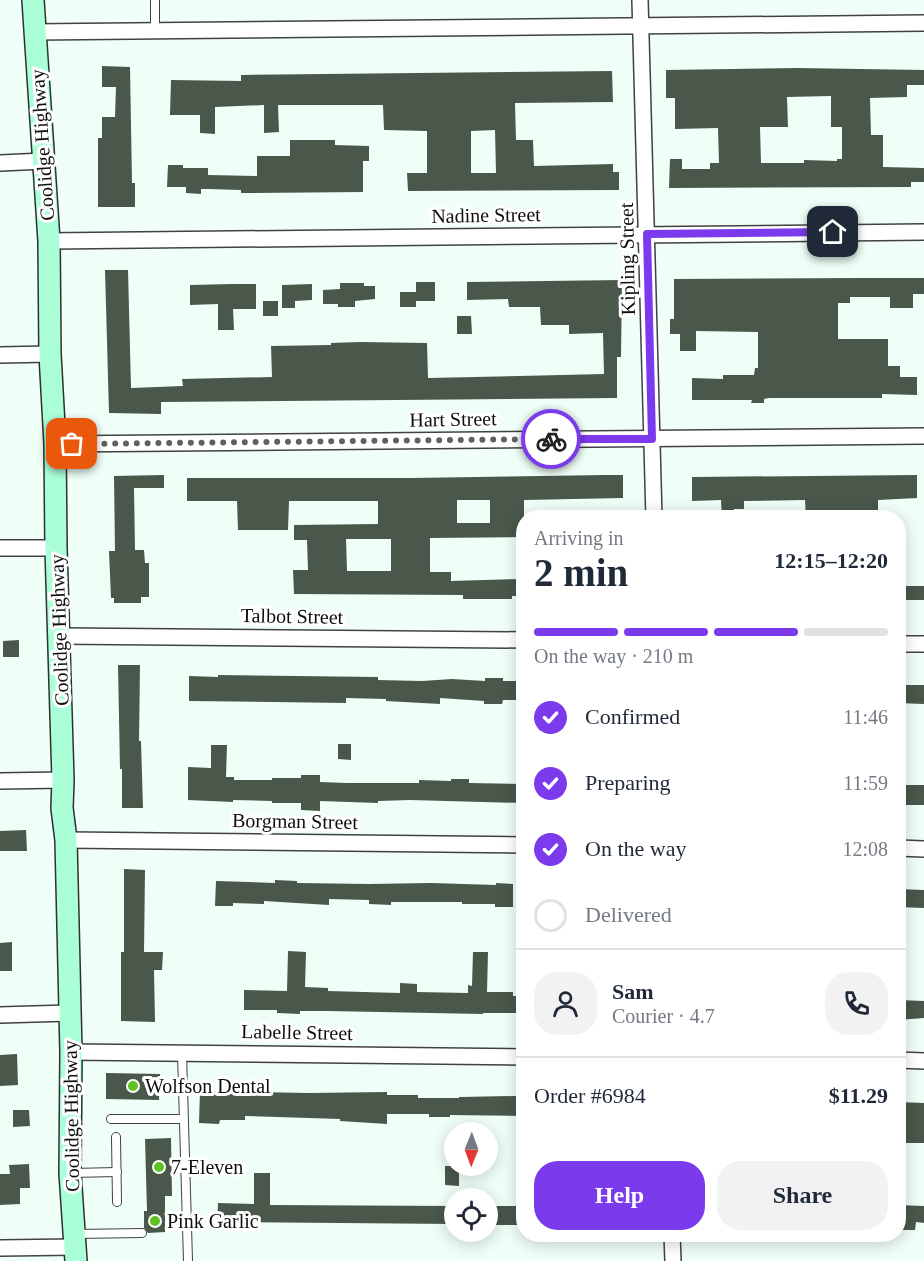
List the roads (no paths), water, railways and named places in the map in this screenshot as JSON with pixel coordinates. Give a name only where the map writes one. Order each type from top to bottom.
[{"type":"main road","name":"Coolidge Highway","points":[[33,0],[49,241],[50,354],[55,444],[60,636],[62,808],[66,840],[71,1052],[70,1173],[75,1247]]},
{"type":"street","name":"Kipling Street","points":[[640,0],[654,510]]},
{"type":"street","points":[[34,32],[924,23]]},
{"type":"street","points":[[0,163],[44,161]]},
{"type":"street","name":"Nadine Street","points":[[49,241],[924,232]]},
{"type":"street","points":[[0,355],[50,354]]},
{"type":"street","name":"Hart Street","points":[[55,444],[924,436]]},
{"type":"street","points":[[0,548],[56,548]]},
{"type":"street","name":"Talbot Street","points":[[60,636],[516,640]]},
{"type":"street","points":[[906,644],[924,644]]},
{"type":"street","points":[[0,781],[63,780]]},
{"type":"street","name":"Borgman Street","points":[[66,840],[516,844]]},
{"type":"street","points":[[906,848],[924,849]]},
{"type":"street","points":[[0,1015],[69,1013]]},
{"type":"street","name":"Labelle Street","points":[[71,1052],[516,1057]]},
{"type":"street","points":[[906,1060],[924,1061]]},
{"type":"street","points":[[672,1242],[673,1261]]},
{"type":"street","points":[[0,1248],[75,1247]]},
{"type":"lane","points":[[155,0],[155,29]]},
{"type":"lane","points":[[182,1052],[188,1261]]},
{"type":"lane","points":[[111,1119],[183,1119]]},
{"type":"lane","points":[[116,1137],[117,1202]]},
{"type":"lane","points":[[70,1173],[117,1172]]},
{"type":"lane","points":[[75,1247],[142,1233]]},
{"type":"place","name":"Wolfson Dental","points":[[133,1086]]},
{"type":"place","name":"7-Eleven","points":[[159,1167]]},
{"type":"place","name":"Pink Garlic","points":[[155,1221]]}]
